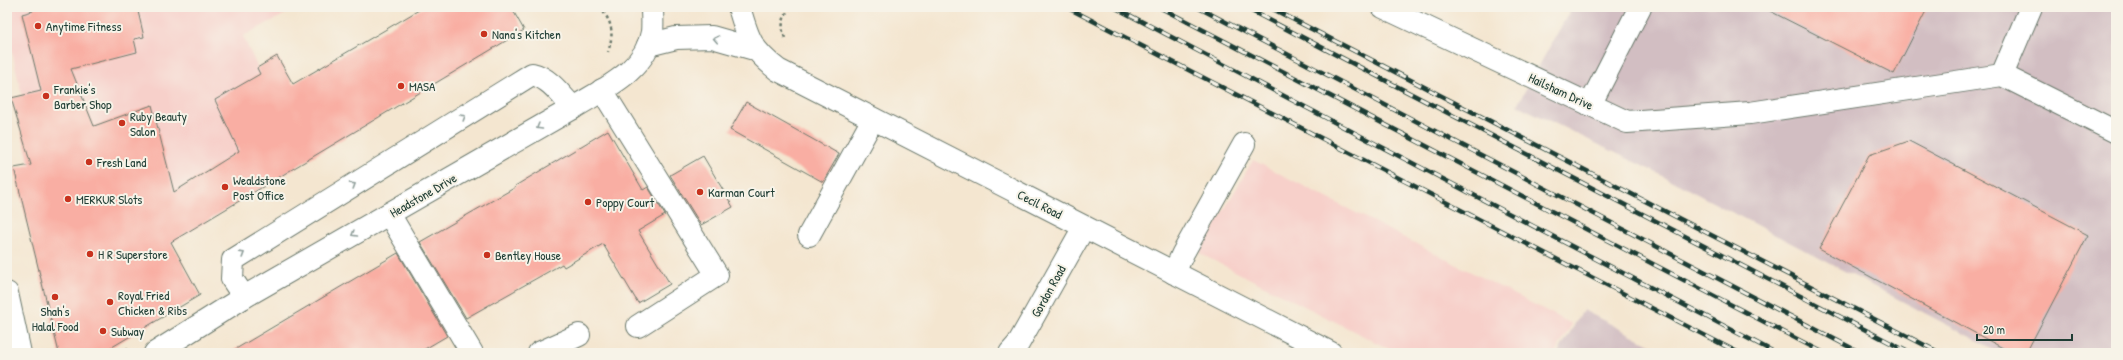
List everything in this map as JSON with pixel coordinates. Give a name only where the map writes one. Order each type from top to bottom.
[{"type":"street","name":"Headstone Drive","points":[[155,353],[244,298],[573,108],[630,71],[648,45],[652,32],[652,7]]},
{"type":"street","name":"Cecil Road","points":[[739,7],[742,21],[754,49]]},
{"type":"street","name":"Hailsham Drive","points":[[1383,7],[1627,122],[1750,113],[2002,74]]},
{"type":"street","points":[[1590,105],[1640,7]]},
{"type":"street","points":[[2031,7],[2002,74],[2116,132]]},
{"type":"street","name":"Cecil Road","points":[[648,45],[676,38],[712,37],[754,49],[778,70],[1331,353]]},
{"type":"street","points":[[244,298],[232,279],[232,260],[532,74],[540,76],[556,88],[573,108]]},
{"type":"street","points":[[602,90],[717,275],[638,326]]},
{"type":"street","points":[[809,236],[873,119]]},
{"type":"street","points":[[1174,273],[1183,253],[1244,144]]},
{"type":"street","points":[[389,214],[472,353]]},
{"type":"street","name":"Gordon Road","points":[[1010,353],[1018,344],[1084,227]]},
{"type":"street","points":[[7,293],[20,353]]},
{"type":"street","points":[[539,353],[579,335]]},
{"type":"path","points":[[599,7],[611,23],[611,40],[606,57]]},
{"type":"shaded area","points":[[7,7],[299,7],[243,36],[302,164],[171,243],[166,314],[102,353],[59,353],[14,168],[29,165],[24,141],[22,95],[7,30]]},
{"type":"shaded area","points":[[1572,7],[2116,7],[2116,353],[2001,353],[1655,172],[1517,105]]},
{"type":"shaded area","points":[[1253,160],[1572,324],[1555,353],[1397,353],[1199,253]]},
{"type":"shaded area","points":[[1583,310],[1667,353],[1558,353]]},
{"type":"building","points":[[32,7],[137,7],[144,37],[134,39],[137,52],[71,69],[94,126],[152,105],[174,192],[239,151],[215,100],[260,74],[257,68],[277,56],[293,84],[424,7],[511,7],[524,30],[171,242],[200,295],[102,353],[59,353],[14,168],[31,165],[11,98],[41,91],[22,14],[33,11]]},
{"type":"building","points":[[1762,7],[1928,7],[1894,74]]},
{"type":"building","points":[[746,102],[839,154],[823,182],[730,130]]},
{"type":"building","points":[[608,130],[643,190],[648,187],[665,215],[638,231],[670,284],[638,303],[603,244],[564,267],[562,264],[466,318],[420,242],[516,187],[515,186]]},
{"type":"building","points":[[1909,141],[2088,235],[2026,353],[2012,353],[1819,249],[1869,155]]},
{"type":"building","name":"Karman Court","points":[[703,156],[733,207],[701,225],[670,175]]},
{"type":"building","points":[[398,253],[447,336],[418,353],[229,353]]},
{"type":"railway","points":[[1066,7],[1739,353]]},
{"type":"railway","points":[[1114,7],[1776,353]]},
{"type":"railway","points":[[1159,7],[1824,353]]},
{"type":"railway","points":[[1197,7],[1861,353]]},
{"type":"railway","points":[[1244,7],[1910,353]]},
{"type":"railway","points":[[1269,7],[1940,353]]},
{"type":"place","name":"Anytime Fitness","points":[[38,26]]},
{"type":"place","name":"Nana's Kitchen","points":[[484,34]]},
{"type":"place","name":"MASA","points":[[401,86]]},
{"type":"place","name":"Frankie's Barber Shop","points":[[46,96]]},
{"type":"place","name":"Ruby Beauty Salon","points":[[122,123]]},
{"type":"place","name":"Fresh Land","points":[[89,162]]},
{"type":"place","name":"Wealdstone Post Office","points":[[225,187]]},
{"type":"place","name":"Karman Court","points":[[700,192]]},
{"type":"place","name":"MERKUR Slots","points":[[68,199]]},
{"type":"place","name":"Poppy Court","points":[[588,202]]},
{"type":"place","name":"H R Superstore","points":[[90,254]]},
{"type":"place","name":"Bentley House","points":[[487,255]]},
{"type":"place","name":"Shah's Halal Food","points":[[55,297]]},
{"type":"place","name":"Royal Fried Chicken & Ribs","points":[[110,302]]},
{"type":"place","name":"Subway","points":[[103,331]]}]
